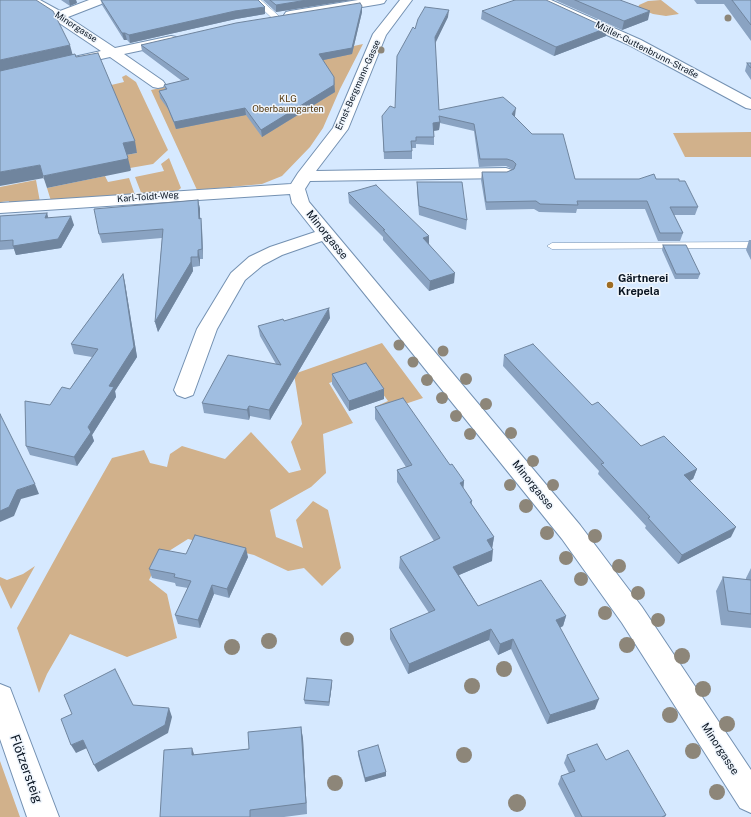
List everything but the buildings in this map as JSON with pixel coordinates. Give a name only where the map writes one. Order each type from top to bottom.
[{"type":"street","name":"Minorgasse","points":[[31,0],[59,16],[115,53],[158,84]]},
{"type":"street","points":[[59,16],[100,0]]},
{"type":"street","points":[[263,20],[380,0]]},
{"type":"street","name":"Ernst-Bergmann-Gasse","points":[[301,182],[340,129],[380,34],[406,0]]},
{"type":"street","name":"Müller-Guttenbrunn-Straße","points":[[542,0],[642,46],[751,105]]},
{"type":"street","points":[[54,66],[183,37]]},
{"type":"street","name":"Karl-Toldt-Weg","points":[[0,208],[301,182],[506,173]]},
{"type":"street","name":"Minorgasse","points":[[301,182],[301,203],[571,532],[632,615],[751,796]]},
{"type":"street","points":[[185,390],[207,329],[238,277],[256,260],[276,251],[326,234]]},
{"type":"street","name":"Flötzersteig","points":[[0,698],[43,817]]},
{"type":"lane","points":[[257,0],[276,17]]},
{"type":"lane","points":[[552,246],[751,245]]},
{"type":"green space","points":[[661,0],[679,14],[666,16],[653,14],[638,8],[639,5],[648,1]]},
{"type":"green space","name":"KLG Oberbaumgarten","points":[[363,44],[340,89],[323,128],[310,147],[282,176],[262,184],[197,190],[151,90]]},
{"type":"green space","points":[[126,75],[136,82],[168,150],[153,164],[130,168],[126,155],[137,153],[107,86],[124,82],[122,77]]},
{"type":"green space","points":[[751,132],[751,157],[685,157],[673,133]]},
{"type":"green space","points":[[169,158],[181,188],[175,193],[142,195],[135,177],[164,171],[161,164]]},
{"type":"green space","points":[[105,176],[108,182],[129,178],[135,195],[51,201],[47,188]]},
{"type":"green space","points":[[36,180],[40,202],[9,204],[9,201],[1,202],[0,205],[0,187]]},
{"type":"green space","points":[[382,343],[423,398],[387,410],[377,406],[388,401],[366,371],[329,383],[353,423],[323,434],[326,473],[311,487],[270,510],[276,537],[303,548],[296,520],[313,501],[328,510],[341,568],[322,586],[304,568],[288,571],[254,555],[188,539],[161,556],[149,580],[167,594],[177,638],[127,657],[70,634],[47,674],[39,693],[17,628],[112,458],[144,450],[150,463],[167,467],[170,454],[182,446],[225,459],[251,432],[289,473],[301,470],[291,442],[302,424],[294,374]]},
{"type":"green space","points":[[35,566],[11,609],[0,585],[0,577],[7,580],[23,574]]},
{"type":"green space","points":[[0,761],[20,817],[0,817]]},
{"type":"place","name":"Gärtnerei Krepela","points":[[610,285]]}]
